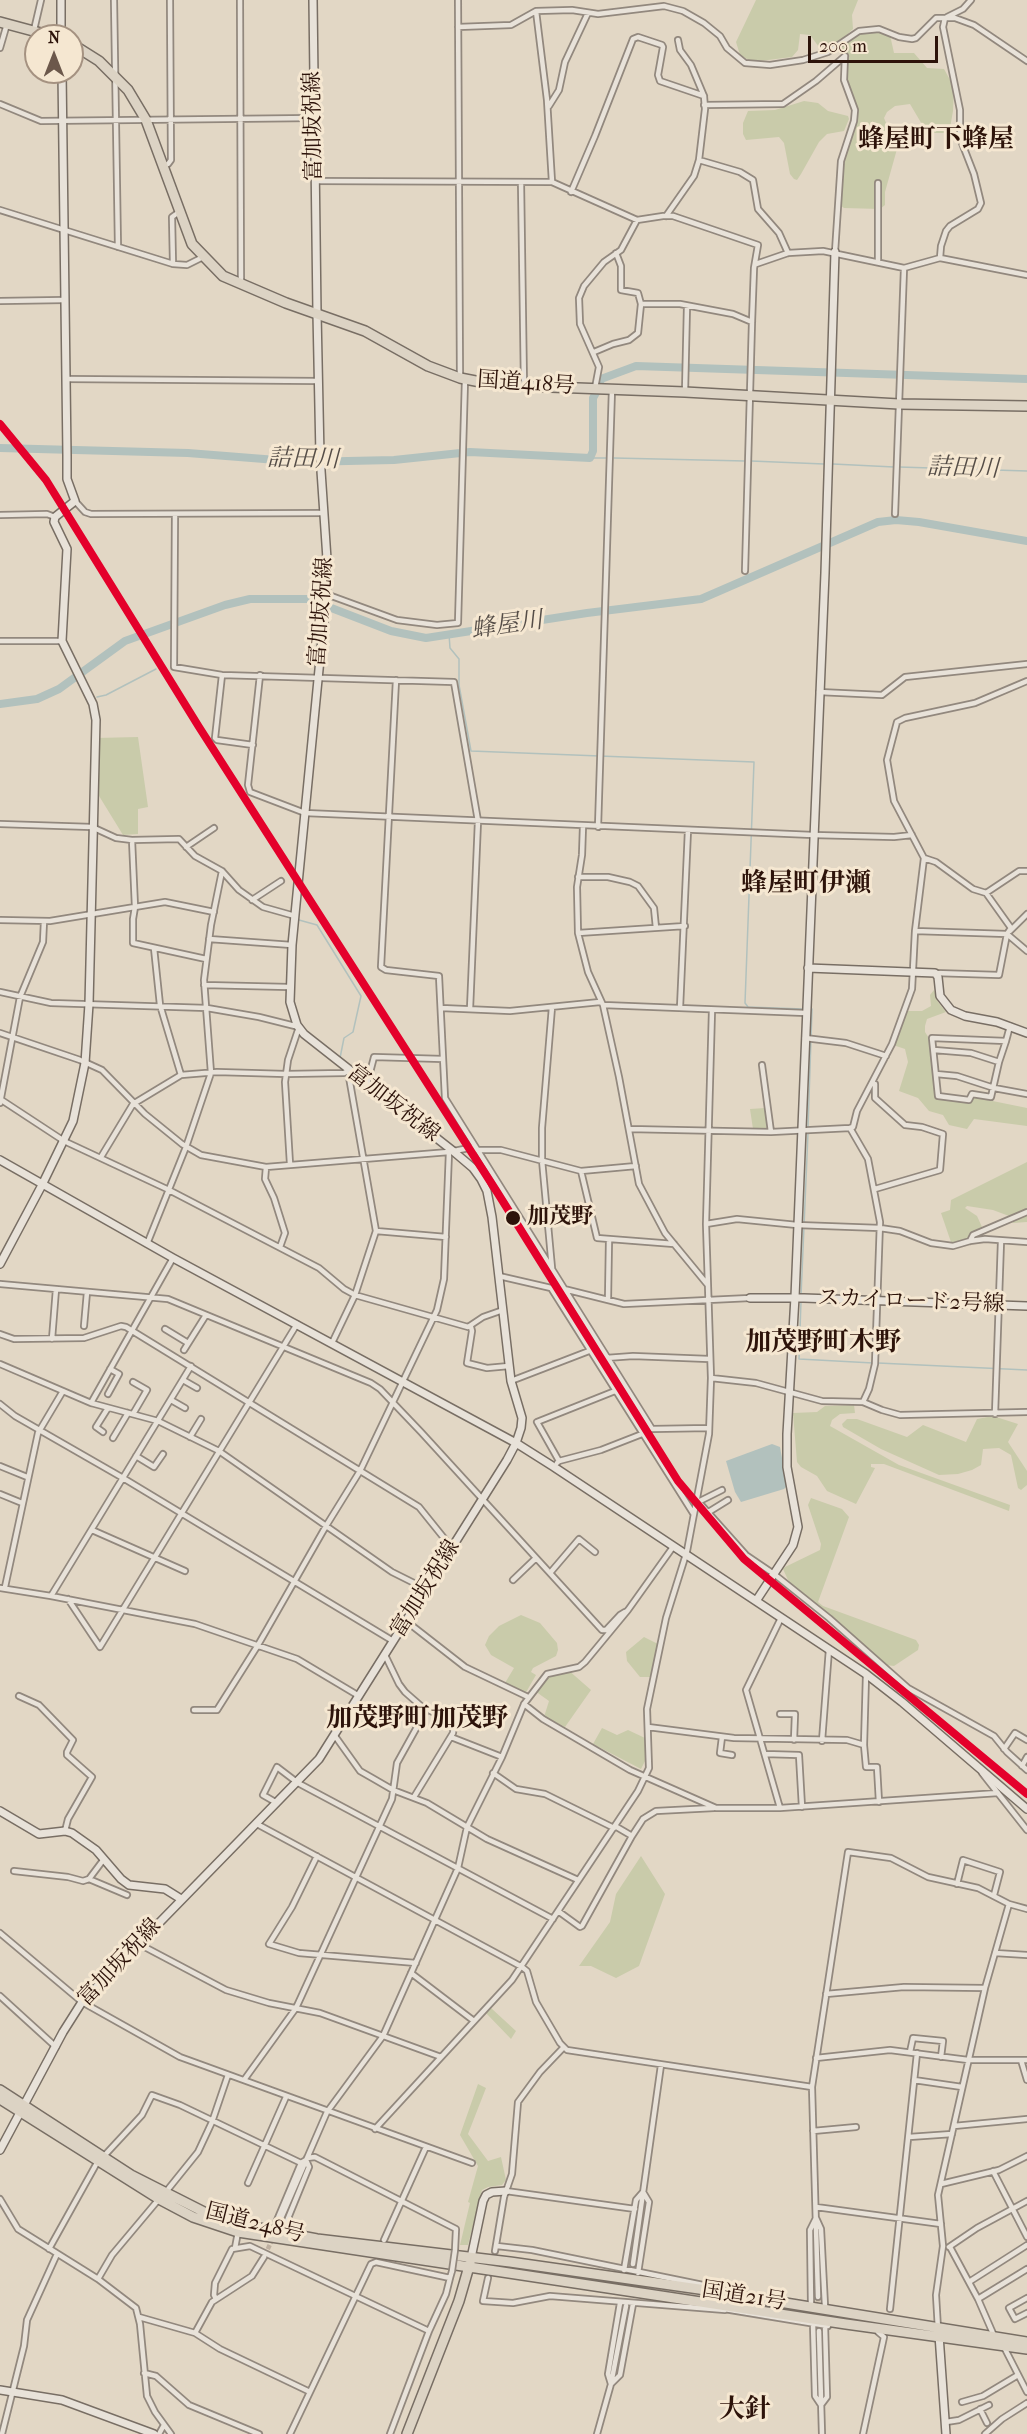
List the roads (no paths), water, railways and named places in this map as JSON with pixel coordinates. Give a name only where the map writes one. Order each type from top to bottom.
[{"type":"highway","points":[[3,23],[24,28]]},
{"type":"highway","name":"国道418号","points":[[84,52],[99,61],[128,90],[146,120],[192,244],[223,276],[365,331],[428,366],[462,379],[524,386],[751,395],[831,401],[1027,406]]},
{"type":"highway","name":"国道248号","points":[[0,2090],[23,2108],[131,2175],[193,2217],[238,2232],[469,2268]]},
{"type":"highway","name":"国道248号","points":[[0,2098],[23,2108]]},
{"type":"highway","name":"国道248号","points":[[162,2196],[210,2215],[277,2230],[471,2258]]},
{"type":"highway","points":[[407,2434],[459,2301],[471,2258]]},
{"type":"highway","name":"国道21号","points":[[471,2258],[699,2289],[879,2327]]},
{"type":"highway","name":"国道21号","points":[[469,2268],[724,2308],[1027,2342]]},
{"type":"highway","name":"国道21号","points":[[939,2333],[1027,2349]]},
{"type":"street","points":[[35,24],[41,0]]},
{"type":"street","points":[[61,0],[61,24]]},
{"type":"street","points":[[114,0],[118,248]]},
{"type":"street","points":[[163,166],[171,160],[170,0]]},
{"type":"street","points":[[240,0],[241,284]]},
{"type":"street","name":"富加坂祝線","points":[[0,2150],[82,2002],[319,1760],[482,1501],[516,1443],[522,1418],[511,1382],[487,1191],[473,1168],[312,1041],[299,1027],[290,1002],[292,945],[326,596],[327,559],[320,456],[313,0]]},
{"type":"street","points":[[326,596],[397,620],[438,625],[458,623],[462,379],[458,181],[458,0]]},
{"type":"street","points":[[945,18],[963,9],[971,0]]},
{"type":"street","points":[[458,27],[511,25],[536,11],[561,10],[588,13],[620,12],[654,6],[673,8],[704,23],[720,36],[736,57],[752,65],[770,65],[815,57],[833,50],[851,35],[870,29],[879,29],[899,37],[912,39],[936,18],[955,18],[974,25],[1027,61]]},
{"type":"street","points":[[536,11],[548,100],[546,111],[552,182]]},
{"type":"street","points":[[546,111],[559,90],[565,62],[588,13]]},
{"type":"street","points":[[940,258],[946,231],[950,226],[978,209],[981,203],[974,174],[960,138],[960,110],[943,27],[945,18]]},
{"type":"street","points":[[0,48],[3,23]]},
{"type":"street","points":[[571,192],[633,39],[638,37],[662,45],[658,75],[660,81],[705,96]]},
{"type":"street","points":[[666,216],[681,193],[693,180],[699,160],[705,96],[691,65],[680,50],[678,40]]},
{"type":"street","points":[[704,105],[783,104],[816,81],[845,56],[844,80],[855,110],[854,121],[841,161],[835,252],[826,551],[805,1038],[806,1131],[799,1297],[790,1392],[787,1467],[798,1527],[793,1545],[756,1601]]},
{"type":"street","points":[[62,84],[67,479],[75,501],[91,514],[324,513]]},
{"type":"street","points":[[0,104],[41,121],[314,118]]},
{"type":"street","points":[[699,160],[740,172],[753,180],[758,209],[779,233],[788,253]]},
{"type":"street","points":[[315,182],[552,182],[637,220],[666,216],[758,245],[754,268],[752,322],[746,571]]},
{"type":"street","points":[[521,182],[524,386]]},
{"type":"street","points":[[878,183],[878,261]]},
{"type":"street","points":[[0,210],[173,264],[187,265],[203,257]]},
{"type":"street","points":[[173,264],[172,217],[179,212]]},
{"type":"street","points":[[595,388],[599,367],[580,324],[579,298],[584,286],[604,262],[625,245],[637,220]]},
{"type":"street","points":[[756,264],[788,253],[835,252],[904,268],[940,258],[1027,275]]},
{"type":"street","points":[[594,352],[637,335],[641,304],[636,291],[621,290],[621,266],[616,253]]},
{"type":"street","points":[[895,514],[904,268]]},
{"type":"street","points":[[0,301],[64,300]]},
{"type":"street","points":[[641,304],[670,303],[733,314],[752,322]]},
{"type":"street","points":[[685,392],[687,306]]},
{"type":"street","points":[[66,379],[319,381]]},
{"type":"street","points":[[598,826],[612,389]]},
{"type":"street","points":[[0,1264],[73,1121],[85,1063],[89,1004],[96,720],[93,704],[62,641],[67,549],[54,524],[55,517],[75,501]]},
{"type":"street","points":[[0,515],[46,514],[55,517]]},
{"type":"street","points":[[175,514],[174,667],[222,675],[454,681],[478,821],[470,1009]]},
{"type":"street","points":[[0,641],[62,641]]},
{"type":"street","points":[[819,692],[882,695],[905,677],[1027,664]]},
{"type":"street","points":[[222,675],[215,738],[253,745]]},
{"type":"street","points":[[260,675],[248,785],[250,792],[305,813],[813,835],[871,837],[912,835]]},
{"type":"street","points":[[396,680],[381,967],[386,970],[439,976],[445,1098],[652,1429],[709,1428]]},
{"type":"street","points":[[629,1129],[771,1132],[853,1127],[857,1111],[886,1056],[912,989],[915,931],[924,858],[894,801],[886,760],[897,722],[905,718],[975,703],[1027,681]]},
{"type":"street","points":[[0,824],[92,827],[116,838],[132,840],[179,839],[195,856],[222,871],[239,890],[252,900],[274,912],[295,916]]},
{"type":"street","points":[[583,826],[578,877],[578,933],[588,972],[602,1003],[639,1184],[665,1233],[707,1284]]},
{"type":"street","points":[[186,846],[214,828]]},
{"type":"street","points":[[680,1008],[688,830]]},
{"type":"street","points":[[132,840],[135,908],[133,943],[206,959]]},
{"type":"street","points":[[808,969],[999,975],[1010,926],[986,893],[974,889],[936,862],[924,858]]},
{"type":"street","points":[[147,1244],[186,1147],[210,1073],[204,985],[209,939],[222,871]]},
{"type":"street","points":[[986,893],[1019,872],[1027,871]]},
{"type":"street","points":[[578,877],[608,877],[638,886],[654,909],[656,928]]},
{"type":"street","points":[[252,900],[281,881]]},
{"type":"street","points":[[0,920],[44,921],[165,902],[214,912]]},
{"type":"street","points":[[1007,934],[1027,914]]},
{"type":"street","points":[[44,921],[43,942],[20,997],[1,1100],[64,1141],[169,1190],[319,1268],[344,1289],[355,1295],[471,1327]]},
{"type":"street","points":[[578,933],[685,926]]},
{"type":"street","points":[[915,931],[1007,934],[1027,951]]},
{"type":"street","points":[[209,939],[292,945]]},
{"type":"street","points":[[154,948],[160,1005],[181,1075]]},
{"type":"street","points":[[935,973],[938,977],[940,996],[951,1010],[1027,1033]]},
{"type":"street","points":[[204,985],[289,987]]},
{"type":"street","points":[[0,992],[51,1003],[207,1008],[299,1027],[286,1074],[285,1108],[290,1164]]},
{"type":"street","points":[[441,1008],[510,1011],[602,1003],[806,1013]]},
{"type":"street","points":[[552,1007],[543,1098],[542,1160],[552,1270]]},
{"type":"street","points":[[375,2129],[522,1967],[646,1777],[650,1758],[647,1709],[666,1618],[686,1555],[709,1428],[711,1378],[706,1224],[712,1010]]},
{"type":"street","points":[[1006,1041],[932,1038],[938,1096],[969,1100],[972,1094],[991,1098],[1010,1026]]},
{"type":"street","points":[[0,1033],[102,1070],[133,1104],[186,1147],[201,1155],[266,1167],[475,1148],[501,1150],[581,1171],[636,1166]]},
{"type":"street","points":[[805,1038],[846,1043],[886,1056]]},
{"type":"street","points":[[934,1050],[971,1053],[999,1062]]},
{"type":"street","points":[[367,1084],[374,1057],[443,1059]]},
{"type":"street","points":[[762,1065],[771,1132]]},
{"type":"street","points":[[101,1157],[133,1104],[181,1075],[217,1072],[286,1074],[350,1071]]},
{"type":"street","points":[[332,1344],[355,1295],[376,1231],[348,1077],[350,1071]]},
{"type":"street","points":[[936,1074],[957,1076],[994,1088],[1027,1094]]},
{"type":"street","points":[[874,1082],[875,1098],[905,1125],[922,1126],[943,1134],[940,1170],[875,1189]]},
{"type":"street","points":[[850,1128],[868,1159],[880,1228],[875,1363],[869,1389],[863,1402]]},
{"type":"street","points":[[194,1710],[217,1710],[258,1645],[360,1471],[434,1318],[444,1279],[451,1151]]},
{"type":"street","points":[[0,1160],[147,1244],[556,1464],[673,1547],[867,1674],[1027,1809]]},
{"type":"street","points":[[266,1167],[265,1179],[274,1198],[285,1233],[280,1247]]},
{"type":"street","points":[[581,1171],[597,1238],[674,1244]]},
{"type":"street","points":[[970,1240],[973,1235],[1027,1212]]},
{"type":"street","points":[[706,1224],[737,1219],[802,1225],[880,1228],[900,1231],[945,1246],[953,1246],[970,1240],[1027,1242]]},
{"type":"street","points":[[376,1231],[446,1237]]},
{"type":"street","points":[[608,1300],[609,1240]]},
{"type":"street","points":[[995,1414],[1001,1240]]},
{"type":"street","points":[[91,1403],[173,1258]]},
{"type":"street","points":[[499,1276],[624,1304],[750,1298]]},
{"type":"street","points":[[0,1284],[168,1299],[371,1383],[380,1389],[602,1630],[606,1630],[620,1615],[628,1611]]},
{"type":"street","points":[[551,1288],[693,1513]]},
{"type":"street","points":[[52,1339],[56,1289]]},
{"type":"street","points":[[84,1326],[87,1292]]},
{"type":"street","name":"スカイロード2号線","points":[[750,1298],[799,1297],[1027,1306]]},
{"type":"street","points":[[471,1327],[483,1317],[503,1310]]},
{"type":"street","points":[[184,1350],[206,1315]]},
{"type":"street","points":[[68,1599],[100,1647],[297,1324]]},
{"type":"street","points":[[0,1334],[14,1339],[52,1339],[88,1338],[121,1326],[133,1331],[419,1507],[452,1548]]},
{"type":"street","points":[[471,1327],[467,1363],[487,1368],[509,1366]]},
{"type":"street","points":[[165,1329],[188,1344]]},
{"type":"street","points":[[511,1382],[589,1351]]},
{"type":"street","points":[[606,1358],[633,1356],[709,1359]]},
{"type":"street","points":[[0,1364],[91,1403],[158,1421],[219,1451],[392,1572],[426,1589]]},
{"type":"street","points":[[51,1596],[191,1366]]},
{"type":"street","points":[[108,1394],[119,1374],[110,1369]]},
{"type":"street","points":[[711,1378],[756,1383],[822,1401],[863,1402],[900,1415],[1027,1412]]},
{"type":"street","points":[[183,1380],[197,1388]]},
{"type":"street","points":[[113,1438],[147,1390],[133,1382]]},
{"type":"street","points":[[556,1464],[537,1422],[615,1391]]},
{"type":"street","points":[[63,1392],[40,1429],[2,1588],[195,1623],[297,1659],[358,1696]]},
{"type":"street","points":[[171,1400],[185,1408]]},
{"type":"street","points":[[0,1404],[15,1416],[182,1513],[393,1642]]},
{"type":"street","points":[[103,1432],[96,1427],[108,1408]]},
{"type":"street","points":[[190,1437],[201,1419]]},
{"type":"street","points":[[556,1464],[642,1434]]},
{"type":"street","points":[[136,1456],[154,1467],[163,1454]]},
{"type":"street","points":[[0,1466],[27,1477]]},
{"type":"street","points":[[697,1501],[722,1490]]},
{"type":"street","points":[[0,1494],[22,1503]]},
{"type":"street","points":[[707,1513],[728,1500]]},
{"type":"street","points":[[697,1501],[746,1555],[774,1574],[828,1618],[908,1688],[994,1736],[1004,1749],[1027,1770]]},
{"type":"street","points":[[92,1530],[185,1571]]},
{"type":"street","points":[[550,1574],[579,1539],[595,1552]]},
{"type":"street","points":[[277,2230],[327,2112],[383,2036],[458,1868],[467,1827],[528,1696],[547,1674],[579,1667],[585,1662],[628,1611],[673,1547]]},
{"type":"street","points":[[513,1580],[536,1558]]},
{"type":"street","points":[[780,1809],[746,1690],[781,1618]]},
{"type":"street","points":[[406,1621],[465,1667],[528,1696]]},
{"type":"street","points":[[822,1741],[829,1648]]},
{"type":"street","points":[[385,1654],[405,1692],[427,1709],[454,1725],[451,1737],[414,1797]]},
{"type":"street","points":[[867,1674],[864,1745],[866,1767],[877,1767],[879,1802]]},
{"type":"street","points":[[19,1696],[39,1705],[73,1740],[67,1755],[92,1777],[68,1819],[65,1831]]},
{"type":"street","points":[[524,1704],[562,1731],[630,1770],[716,1808]]},
{"type":"street","points":[[244,2080],[296,2008],[392,1799],[397,1763],[427,1709]]},
{"type":"street","points":[[780,1714],[795,1714],[794,1740]]},
{"type":"street","points":[[648,1727],[722,1737],[847,1740],[864,1745]]},
{"type":"street","points":[[1004,1749],[1015,1733],[1027,1740]]},
{"type":"street","points":[[336,1736],[360,1771],[393,1790],[414,1797],[487,1839],[578,1880]]},
{"type":"street","points":[[451,1737],[501,1757]]},
{"type":"street","points":[[722,1737],[720,1753],[732,1755]]},
{"type":"street","points":[[765,1754],[799,1755],[802,1807]]},
{"type":"street","points":[[1022,1766],[1027,1757]]},
{"type":"street","points":[[975,1763],[1027,1830]]},
{"type":"street","points":[[278,1803],[263,1795],[277,1767],[298,1783],[553,1919]]},
{"type":"street","points":[[493,1773],[516,1789],[544,1794],[632,1836]]},
{"type":"street","points":[[558,1911],[579,1927],[582,1926],[632,1836],[643,1819],[656,1811],[716,1808],[780,1809],[998,1793]]},
{"type":"street","points":[[0,1811],[39,1834],[65,1831],[72,1833],[88,1844],[129,1885],[165,1889],[181,1899]]},
{"type":"street","points":[[257,1824],[522,1967],[527,1971],[536,2002],[563,2048],[567,2050],[812,2087]]},
{"type":"street","points":[[818,2297],[812,2087],[848,1852],[881,1855],[928,1877],[994,1894],[1009,1904],[1027,1910]]},
{"type":"street","points":[[316,1856],[292,1907],[269,1944],[299,1953],[416,1963]]},
{"type":"street","points":[[14,1871],[68,1877],[83,1881],[89,1879],[104,1859]]},
{"type":"street","points":[[957,1884],[963,1860],[1000,1872],[994,1894]]},
{"type":"street","points":[[89,1879],[127,1895]]},
{"type":"street","points":[[946,2434],[936,2295],[943,2246],[938,2195],[985,1988],[1009,1904]]},
{"type":"street","points":[[0,1933],[82,2002],[180,2057],[472,2163]]},
{"type":"street","points":[[139,1944],[226,1990],[320,2013],[441,2057]]},
{"type":"street","points":[[995,1953],[1027,1955]]},
{"type":"street","points":[[411,1973],[474,2021]]},
{"type":"street","points":[[826,1994],[904,1987],[985,1988]]},
{"type":"street","points":[[0,1996],[56,2047]]},
{"type":"street","points":[[910,2052],[913,2038],[943,2041],[941,2057]]},
{"type":"street","points":[[563,2048],[540,2072],[518,2102],[512,2174],[506,2191],[496,2248],[532,2250],[638,2273],[878,2315],[879,2327],[885,2337],[863,2434]]},
{"type":"street","points":[[816,2058],[890,2050],[968,2060],[1024,2060],[1027,2080]]},
{"type":"street","points":[[890,2309],[917,2053]]},
{"type":"street","points":[[633,2265],[661,2065]]},
{"type":"street","points":[[98,2279],[112,2255],[198,2152],[212,2122],[228,2075]]},
{"type":"street","points":[[914,2080],[962,2087]]},
{"type":"street","points":[[49,2249],[101,2158],[142,2115],[152,2095],[188,2109],[266,2146],[305,2160],[315,2157],[456,2229],[452,2271],[446,2294],[429,2331],[390,2434]]},
{"type":"street","points":[[248,2183],[286,2097]]},
{"type":"street","points":[[954,2126],[1027,2119]]},
{"type":"street","points":[[813,2131],[856,2127]]},
{"type":"street","points":[[909,2137],[952,2134]]},
{"type":"street","points":[[384,2240],[426,2147]]},
{"type":"street","points":[[941,2184],[993,2171],[1027,2156]]},
{"type":"street","points":[[277,2230],[309,2167],[305,2160]]},
{"type":"street","points":[[277,2230],[305,2160]]},
{"type":"street","points":[[993,2171],[1027,2237]]},
{"type":"street","points":[[471,2258],[483,2201],[486,2195],[492,2192],[506,2191],[635,2209]]},
{"type":"street","points":[[624,2270],[636,2200],[643,2192]]},
{"type":"street","points":[[638,2273],[649,2202],[643,2192]]},
{"type":"street","points":[[0,2199],[18,2229],[98,2279],[136,2308],[139,2317],[147,2396],[171,2434]]},
{"type":"street","points":[[943,2246],[950,2247],[977,2228],[1027,2201]]},
{"type":"street","points":[[816,2207],[941,2224]]},
{"type":"street","points":[[811,2304],[810,2230],[816,2218]]},
{"type":"street","points":[[816,2218],[821,2229],[825,2306]]},
{"type":"street","points":[[236,2248],[238,2232]]},
{"type":"street","points":[[969,2282],[1027,2245]]},
{"type":"street","points":[[216,2299],[215,2283],[232,2249],[245,2246],[254,2247],[429,2331]]},
{"type":"street","points":[[950,2247],[978,2298],[995,2338]]},
{"type":"street","points":[[2,2434],[24,2346],[27,2320],[57,2254]]},
{"type":"street","points":[[195,2333],[203,2314],[216,2299],[252,2276],[264,2257]]},
{"type":"street","points":[[290,2434],[371,2264],[376,2262],[450,2278]]},
{"type":"street","points":[[978,2298],[1027,2270]]},
{"type":"street","points":[[488,2278],[483,2301],[513,2303],[550,2296],[633,2304],[724,2308],[813,2324],[879,2327]]},
{"type":"street","points":[[1027,2298],[1009,2308],[1015,2319],[1027,2313]]},
{"type":"street","points":[[611,2384],[608,2374],[620,2303]]},
{"type":"street","points":[[611,2384],[620,2375],[633,2304]]},
{"type":"street","points":[[597,2434],[611,2384],[626,2307]]},
{"type":"street","points":[[139,2317],[195,2333],[220,2349],[310,2392]]},
{"type":"street","points":[[813,2324],[815,2396],[821,2405]]},
{"type":"street","points":[[821,2405],[826,2397],[825,2325]]},
{"type":"street","points":[[819,2331],[822,2434]]},
{"type":"street","points":[[1004,2346],[1027,2392]]},
{"type":"street","points":[[144,2373],[156,2376],[189,2405],[259,2434]]},
{"type":"street","points":[[962,2402],[983,2396],[1018,2375]]},
{"type":"street","points":[[0,2390],[62,2400],[153,2434]]},
{"type":"street","points":[[986,2434],[1002,2419],[1027,2403]]},
{"type":"street","points":[[946,2422],[959,2420],[989,2405]]},
{"type":"street","points":[[980,2409],[987,2423]]},
{"type":"street","points":[[159,2434],[164,2425]]},
{"type":"waterway","points":[[600,383],[601,379],[636,366],[1027,379]]},
{"type":"waterway","name":"詰田川","points":[[0,448],[188,453],[302,462],[394,460],[470,452],[590,458],[593,451],[593,398],[597,391]]},
{"type":"waterway","name":"詰田川","points":[[590,458],[606,458]]},
{"type":"waterway","name":"詰田川","points":[[614,458],[745,461]]},
{"type":"waterway","name":"詰田川","points":[[751,461],[824,464]]},
{"type":"waterway","name":"詰田川","points":[[833,464],[894,467]]},
{"type":"waterway","name":"詰田川","points":[[899,467],[1027,471]]},
{"type":"waterway","name":"蜂屋川","points":[[0,704],[37,699],[59,689],[125,641],[225,605],[250,599],[308,599],[391,631],[426,638],[587,613],[701,599],[878,522],[896,520],[919,522],[1027,541]]},
{"type":"waterway","points":[[449,634],[450,648],[459,659],[459,685],[471,751],[754,762],[745,1003],[748,1007],[803,1009]]},
{"type":"waterway","points":[[97,697],[106,695],[156,669]]},
{"type":"waterway","points":[[299,920],[317,925],[361,996],[353,1032],[344,1038],[340,1058]]},
{"type":"waterway","points":[[808,1128],[812,1009]]},
{"type":"waterway","points":[[801,1296],[808,1133]]},
{"type":"waterway","points":[[801,1301],[799,1359],[873,1363]]},
{"type":"waterway","points":[[878,1363],[1027,1370]]},
{"type":"tunnel","points":[[265,2255],[273,2238]]},
{"type":"tunnel","points":[[626,2303],[633,2264]]},
{"type":"tunnel","points":[[818,2297],[819,2331]]},
{"type":"place","name":"加茂野","points":[[513,1218]]},
{"type":"district","name":"蜂屋町下蜂屋","points":[[936,141]]},
{"type":"district","name":"蜂屋町伊瀬","points":[[806,885]]},
{"type":"district","name":"加茂野町木野","points":[[823,1344]]},
{"type":"district","name":"加茂野町加茂野","points":[[417,1720]]},
{"type":"district","name":"大針","points":[[745,2411]]}]
